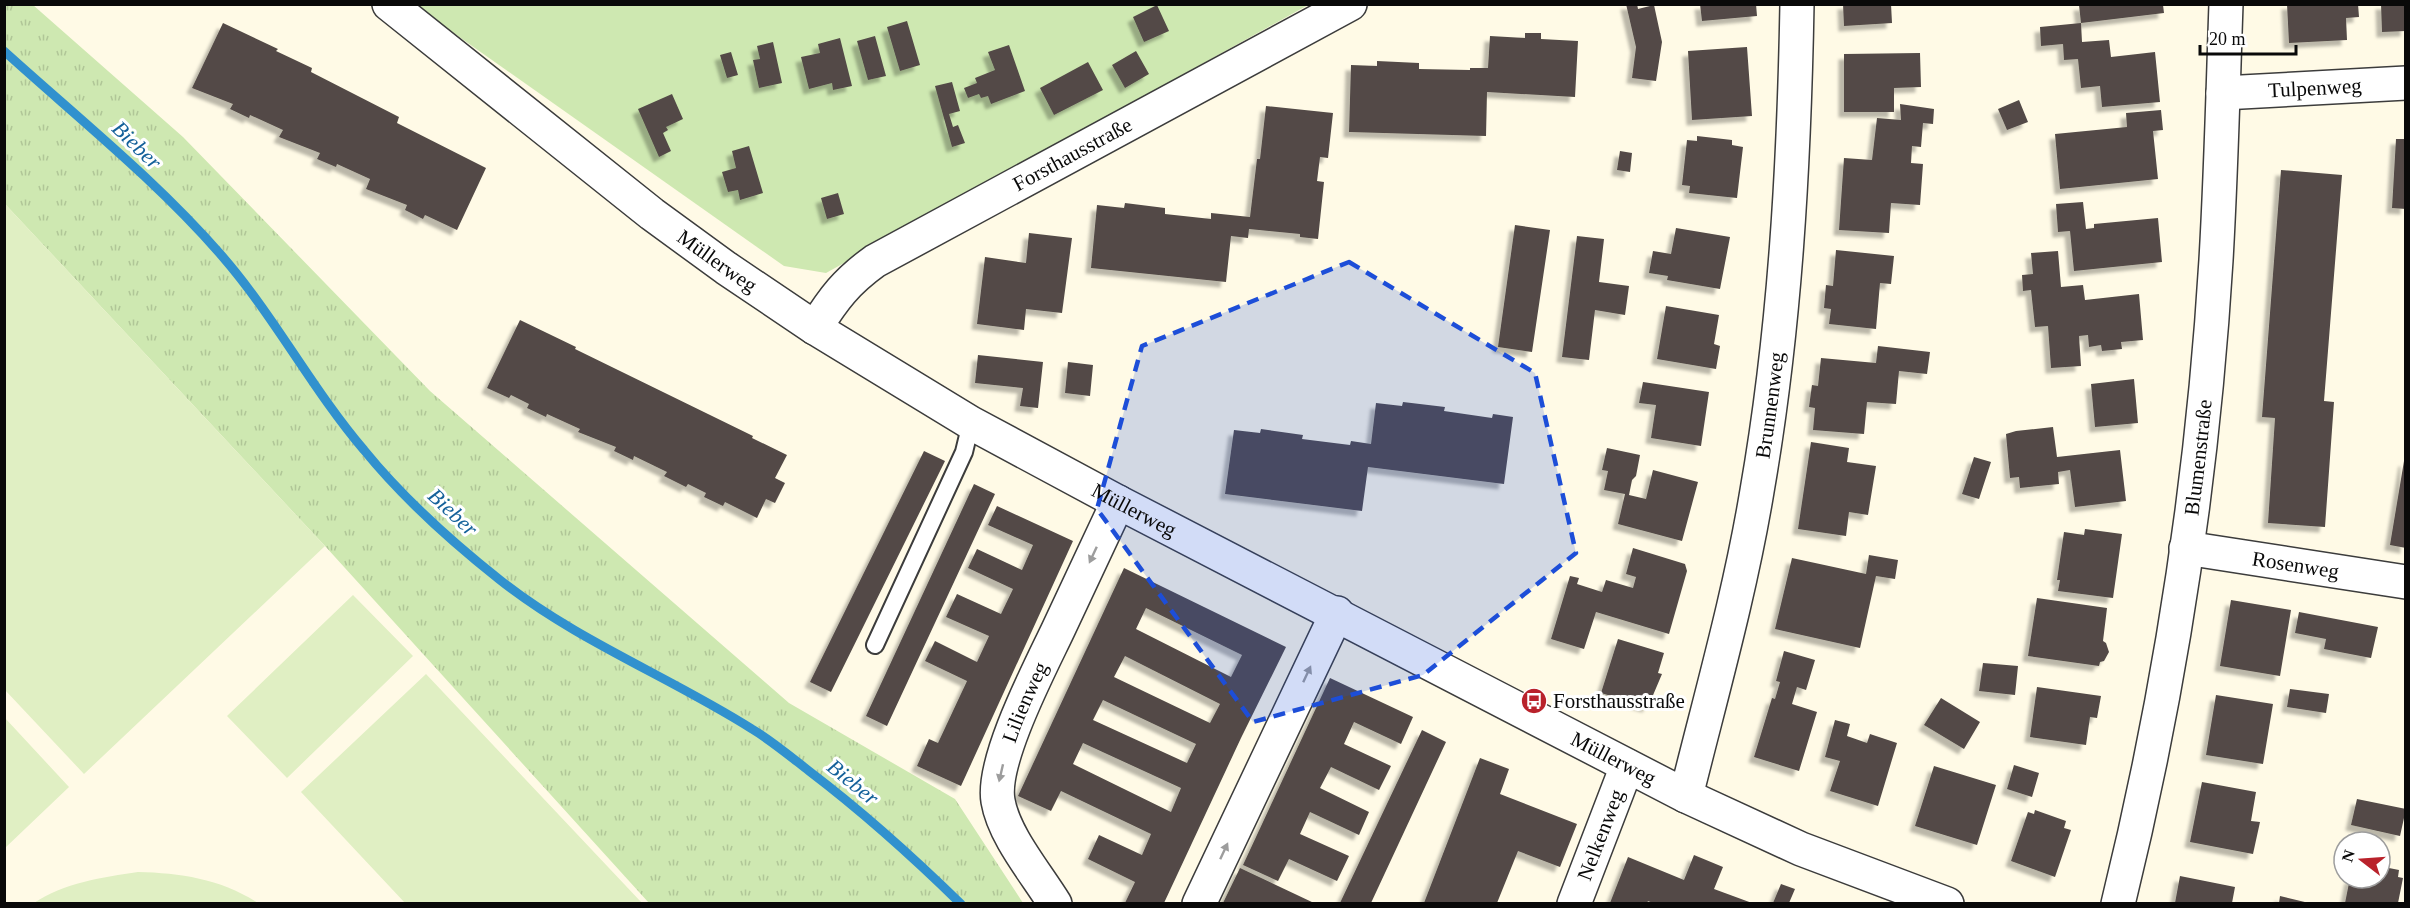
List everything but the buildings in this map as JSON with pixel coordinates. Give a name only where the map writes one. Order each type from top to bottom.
[{"type":"street","name":"Müllerweg","points":[[389,4],[652,213],[726,268],[815,328],[971,423],[1118,502],[1337,613],[1627,766],[1801,849],[1947,903]]},
{"type":"street","name":"Forsthausstraße","points":[[815,328],[834,298],[851,279],[875,261],[1350,4]]},
{"type":"street","name":"Brunnenweg","points":[[1686,795],[1743,562],[1757,492],[1773,387],[1788,248],[1796,86],[1797,4]]},
{"type":"street","name":"Blumenstraße","points":[[2118,903],[2154,740],[2186,548],[2216,261],[2226,4]]},
{"type":"street","name":"Tulpenweg","points":[[2223,93],[2406,83]]},
{"type":"street","name":"Lilienweg","points":[[1055,903],[1003,822],[997,798],[999,777],[1010,738],[1029,694],[1118,502]]},
{"type":"street","name":"Rosenweg","points":[[2186,548],[2406,582]]},
{"type":"street","points":[[1199,903],[1337,613]]},
{"type":"street","name":"Nelkenweg","points":[[1574,903],[1627,766]]},
{"type":"lane","points":[[875,645],[964,452],[971,423]]},
{"type":"highlighted area","points":[[1349,262],[1535,373],[1576,553],[1423,675],[1253,722],[1097,509],[1142,346]]},
{"type":"green space","points":[[5,4],[33,5],[183,137],[430,391],[789,703],[955,799],[1023,903],[649,903],[325,546],[5,204]]},
{"type":"green space","points":[[414,5],[1308,5],[826,273],[784,266]]},
{"type":"green space","points":[[5,204],[325,546],[84,774],[5,690]]},
{"type":"green space","points":[[353,595],[413,656],[287,778],[227,716]]},
{"type":"green space","points":[[426,674],[642,903],[405,903],[301,792]]},
{"type":"green space","points":[[5,718],[69,787],[5,848]]},
{"type":"green space","points":[[138,872],[200,879],[230,888],[258,903],[34,903],[70,886]]},
{"type":"waterway","name":"Bieber","points":[[4,51],[116,150],[197,228],[259,303],[345,427],[395,485],[446,535],[500,580],[560,622],[721,710],[767,739],[868,819],[961,904]]},
{"type":"place","name":"Forsthausstraße","points":[[1534,701]]}]
